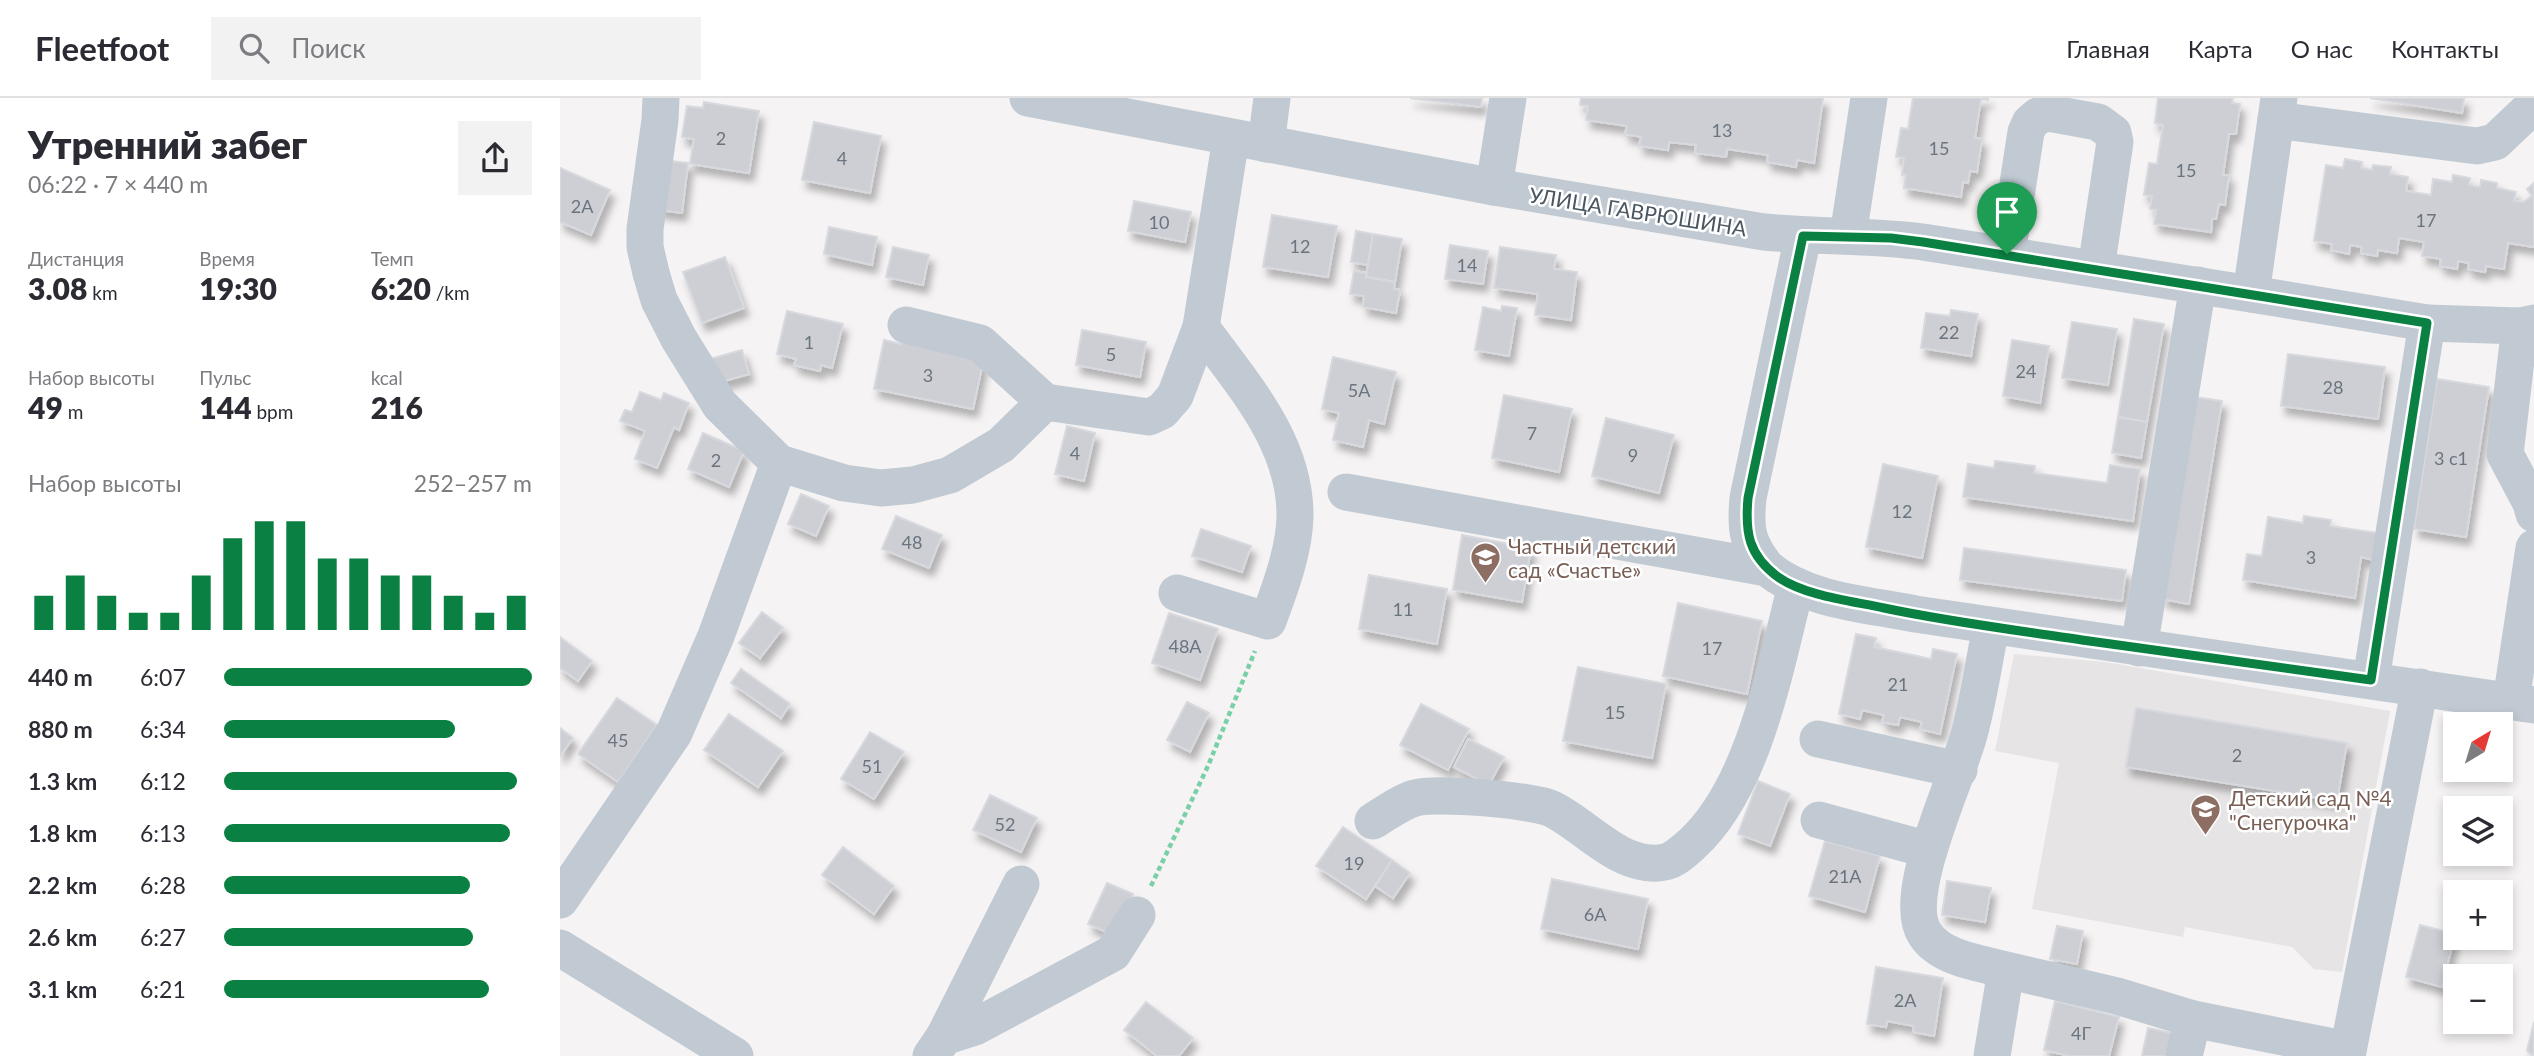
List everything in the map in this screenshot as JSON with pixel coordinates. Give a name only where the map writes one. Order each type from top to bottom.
[{"type":"street","points":[[661,98],[645,229],[645,247],[659,299],[679,339],[720,405],[779,463],[844,483],[881,488],[913,485],[950,475],[1002,445],[1045,402]]},
{"type":"street","name":"УЛИЦА ГАВРЮШИНА","points":[[1028,98],[1494,187],[1764,232],[1803,236],[1891,238],[2007,254],[2427,323],[2527,325]]},
{"type":"street","points":[[1266,144],[1272,98]]},
{"type":"street","points":[[1494,187],[1508,98]]},
{"type":"street","points":[[1848,236],[1869,98]]},
{"type":"street","points":[[2251,294],[2277,109],[2477,146],[2495,142],[2534,105]]},
{"type":"street","points":[[2007,254],[2026,132],[2038,116],[2048,113],[2060,115],[2098,122],[2113,134],[2115,142],[2096,269]]},
{"type":"street","points":[[906,326],[980,343],[1045,402],[1149,418],[1162,411],[1175,396],[1201,327],[1231,138]]},
{"type":"street","points":[[1782,577],[1754,551],[1748,535],[1748,498],[1803,236]]},
{"type":"street","points":[[2139,648],[2197,285]]},
{"type":"street","points":[[2371,680],[2427,323]]},
{"type":"street","points":[[2527,325],[2505,454],[2534,514]]},
{"type":"street","points":[[1177,593],[1268,621],[1290,550],[1295,519],[1293,486],[1272,428],[1201,327]]},
{"type":"street","points":[[560,900],[674,733],[696,688],[779,463]]},
{"type":"street","points":[[1346,492],[1782,577],[1826,596],[1914,614],[2523,703],[2534,548]]},
{"type":"street","points":[[1373,821],[1405,802],[1429,795],[1528,803],[1549,807],[1569,818],[1615,852],[1640,861],[1665,862],[1681,854],[1702,835],[1741,771],[1767,699],[1782,577]]},
{"type":"street","points":[[1991,627],[1970,732],[1920,883],[1918,920],[1926,936],[1943,951],[2006,970],[2117,996],[2193,1019],[2348,1053],[2420,687]]},
{"type":"street","points":[[1818,739],[1959,770]]},
{"type":"street","points":[[1819,820],[1930,850]]},
{"type":"street","points":[[938,1046],[1021,884]]},
{"type":"street","points":[[938,1046],[1113,953],[1137,915]]},
{"type":"street","points":[[560,948],[735,1056]]},
{"type":"street","points":[[1992,1056],[2006,970]]},
{"type":"street","points":[[2184,1056],[2193,1019]]},
{"type":"path","points":[[1137,915],[1208,766],[1268,621]]},
{"type":"shaded area","name":"Детский сад №4 \"Снегурочка\"","points":[[2014,654],[2105,662],[2390,711],[2342,972],[2314,969],[2292,947],[2185,927],[2183,937],[2032,909],[2059,763],[1995,751]]},
{"type":"building","points":[[1410,98],[1482,98],[1481,107]]},
{"type":"building","points":[[1581,98],[1823,98],[1814,163],[1797,160],[1796,167],[1767,162],[1768,155],[1727,149],[1726,157],[1695,153],[1696,145],[1669,142],[1668,150],[1639,146],[1641,137],[1625,134],[1627,126],[1586,120],[1588,106],[1580,105]]},
{"type":"building","points":[[1913,98],[1988,98],[1981,99],[1975,138],[1982,139],[1977,172],[1970,171],[1968,183],[1963,182],[1961,197],[1904,188],[1904,158],[1896,157],[1901,128],[1908,129]]},
{"type":"building","points":[[2158,98],[2233,98],[2232,103],[2240,104],[2236,134],[2229,134],[2223,175],[2229,175],[2225,205],[2219,204],[2216,219],[2212,219],[2211,232],[2154,224],[2156,210],[2150,209],[2152,196],[2144,195],[2149,163],[2157,164],[2163,125],[2155,123]]},
{"type":"building","points":[[2370,98],[2464,98],[2462,113]]},
{"type":"building","points":[[704,102],[759,111],[749,173],[690,164],[694,139],[682,137],[687,106],[703,108]]},
{"type":"building","points":[[814,122],[881,136],[870,193],[802,180]]},
{"type":"building","points":[[2345,159],[2362,162],[2361,168],[2372,170],[2373,165],[2391,167],[2390,174],[2408,177],[2406,191],[2431,195],[2433,179],[2452,182],[2453,175],[2470,178],[2469,185],[2480,187],[2481,180],[2497,183],[2497,188],[2516,192],[2514,201],[2523,202],[2532,196],[2527,189],[2534,183],[2534,247],[2508,243],[2504,269],[2486,266],[2485,272],[2468,269],[2469,263],[2458,261],[2457,269],[2440,266],[2441,259],[2422,256],[2424,242],[2399,238],[2397,253],[2378,250],[2377,256],[2361,253],[2362,247],[2350,245],[2349,254],[2331,250],[2332,244],[2314,241],[2326,165],[2343,168]]},
{"type":"building","points":[[663,160],[688,163],[682,213],[658,210]]},
{"type":"building","points":[[560,168],[610,190],[591,235],[560,222]]},
{"type":"building","points":[[1134,201],[1191,212],[1185,242],[1128,231]]},
{"type":"building","points":[[1272,215],[1337,226],[1328,277],[1263,267]]},
{"type":"building","points":[[829,227],[877,237],[872,265],[824,254]]},
{"type":"building","points":[[1356,231],[1373,234],[1368,265],[1351,262]]},
{"type":"building","points":[[1373,234],[1402,239],[1395,282],[1366,277]]},
{"type":"building","points":[[1450,245],[1488,251],[1483,284],[1445,279]]},
{"type":"building","points":[[893,247],[929,255],[923,285],[886,277]]},
{"type":"building","points":[[1500,247],[1556,255],[1554,269],[1577,272],[1571,320],[1535,315],[1538,294],[1494,288]]},
{"type":"building","points":[[725,257],[744,308],[702,323],[683,272]]},
{"type":"building","points":[[1354,271],[1366,273],[1366,277],[1395,282],[1394,289],[1400,290],[1396,313],[1363,307],[1364,296],[1350,294]]},
{"type":"building","points":[[1502,306],[1517,308],[1509,356],[1475,350],[1483,307],[1501,311]]},
{"type":"building","points":[[1951,310],[1978,314],[1971,356],[1921,348],[1926,313],[1950,316]]},
{"type":"building","points":[[787,311],[843,324],[832,368],[821,365],[820,371],[794,365],[796,359],[777,354]]},
{"type":"building","points":[[2134,319],[2164,324],[2147,422],[2118,417]]},
{"type":"building","points":[[2072,322],[2117,329],[2108,385],[2062,378]]},
{"type":"building","points":[[1082,330],[1146,342],[1140,377],[1076,365]]},
{"type":"building","points":[[902,334],[983,362],[973,409],[874,389],[884,340],[901,344]]},
{"type":"building","points":[[2012,340],[2049,346],[2040,403],[2003,396]]},
{"type":"building","points":[[742,350],[749,374],[717,383],[710,359]]},
{"type":"building","points":[[2288,354],[2385,367],[2378,419],[2281,406]]},
{"type":"building","points":[[1333,357],[1396,372],[1384,424],[1369,420],[1363,447],[1333,440],[1339,413],[1322,409]]},
{"type":"building","points":[[2437,379],[2489,387],[2466,537],[2414,529]]},
{"type":"building","points":[[640,392],[661,400],[664,393],[689,403],[679,430],[674,427],[657,468],[635,459],[645,431],[620,421],[625,410],[632,412]]},
{"type":"building","points":[[1504,395],[1572,409],[1559,472],[1492,458]]},
{"type":"building","points":[[2195,397],[2222,401],[2189,604],[2162,599]]},
{"type":"building","points":[[2118,417],[2147,422],[2141,458],[2112,453]]},
{"type":"building","points":[[1606,418],[1674,435],[1659,493],[1592,476]]},
{"type":"building","points":[[1067,426],[1095,433],[1084,481],[1055,474]]},
{"type":"building","points":[[703,433],[744,451],[729,487],[688,469]]},
{"type":"building","points":[[1995,461],[2035,466],[2034,473],[2107,483],[2110,465],[2140,469],[2133,521],[1963,497],[1968,464],[1994,468]]},
{"type":"building","points":[[1883,464],[1938,476],[1922,558],[1866,547]]},
{"type":"building","points":[[801,494],[829,506],[816,536],[788,524]]},
{"type":"building","points":[[896,516],[942,535],[929,568],[882,549]]},
{"type":"building","points":[[2304,516],[2331,520],[2330,526],[2378,533],[2374,560],[2361,557],[2355,598],[2243,580],[2247,554],[2262,556],[2268,517],[2303,523]]},
{"type":"building","points":[[1201,529],[1251,546],[1242,572],[1192,556]]},
{"type":"building","points":[[1462,535],[1531,548],[1522,602],[1453,590]]},
{"type":"building","points":[[1964,548],[2126,570],[2122,601],[1960,580]]},
{"type":"building","points":[[1369,575],[1447,589],[1437,644],[1359,629]]},
{"type":"building","points":[[1678,603],[1762,621],[1747,694],[1663,676]]},
{"type":"building","points":[[762,612],[783,628],[760,658],[739,643]]},
{"type":"building","points":[[1169,613],[1218,629],[1200,680],[1152,663]]},
{"type":"building","points":[[1856,634],[1876,638],[1874,647],[1931,659],[1933,649],[1957,654],[1940,734],[1920,729],[1922,722],[1900,717],[1898,725],[1882,722],[1884,715],[1862,710],[1860,719],[1839,714]]},
{"type":"building","points":[[560,637],[592,661],[578,681],[560,668]]},
{"type":"building","points":[[1578,667],[1666,684],[1652,758],[1563,741]]},
{"type":"building","points":[[741,669],[790,704],[781,718],[731,683]]},
{"type":"building","points":[[617,698],[657,725],[618,782],[578,754]]},
{"type":"building","points":[[1187,702],[1209,713],[1190,752],[1167,740]]},
{"type":"building","points":[[1421,704],[1469,729],[1448,770],[1400,745]]},
{"type":"building","points":[[2136,708],[2347,743],[2337,801],[2126,767]]},
{"type":"building","points":[[729,714],[783,751],[758,787],[704,750]]},
{"type":"building","points":[[560,728],[573,738],[560,756]]},
{"type":"building","points":[[870,732],[904,752],[874,799],[841,779]]},
{"type":"building","points":[[1468,739],[1504,757],[1489,785],[1454,767]]},
{"type":"building","points":[[1758,781],[1790,794],[1770,846],[1738,834]]},
{"type":"building","points":[[990,795],[1037,818],[1021,852],[973,830]]},
{"type":"building","points":[[1343,827],[1392,860],[1366,899],[1316,866]]},
{"type":"building","points":[[1825,841],[1880,856],[1865,912],[1809,896]]},
{"type":"building","points":[[843,847],[894,886],[874,914],[822,875]]},
{"type":"building","points":[[1392,860],[1410,873],[1393,898],[1375,886]]},
{"type":"building","points":[[1552,879],[1648,899],[1638,949],[1541,929]]},
{"type":"building","points":[[1947,881],[1991,888],[1985,922],[1942,915]]},
{"type":"building","points":[[1107,883],[1133,894],[1115,936],[1088,924]]},
{"type":"building","points":[[2420,925],[2443,931],[2443,950],[2451,950],[2448,964],[2443,964],[2442,987],[2406,977]]},
{"type":"building","points":[[2057,926],[2083,931],[2077,964],[2050,959]]},
{"type":"building","points":[[1876,967],[1943,978],[1934,1036],[1913,1032],[1914,1026],[1887,1021],[1886,1027],[1867,1024]]},
{"type":"building","points":[[2055,1001],[2119,1017],[2109,1056],[2069,1056],[2044,1050]]},
{"type":"building","points":[[1146,1002],[1193,1038],[1179,1056],[1157,1056],[1124,1030]]},
{"type":"building","points":[[2534,1022],[2534,1056],[2533,1056],[2527,1051]]},
{"type":"building","points":[[2148,1028],[2173,1033],[2169,1056],[2142,1056]]},
{"type":"place","name":"Частный детский сад «Счастье»","points":[[1485,584]]},
{"type":"place","name":"Детский сад №4 \"Снегурочка\"","points":[[2206,836]]},
{"type":"route","points":[[1803,236],[1891,238],[2007,254],[2427,323],[2371,680],[1914,614],[1826,596],[1796,586],[1767,568],[1754,551],[1748,535],[1748,498],[1803,236]]}]
